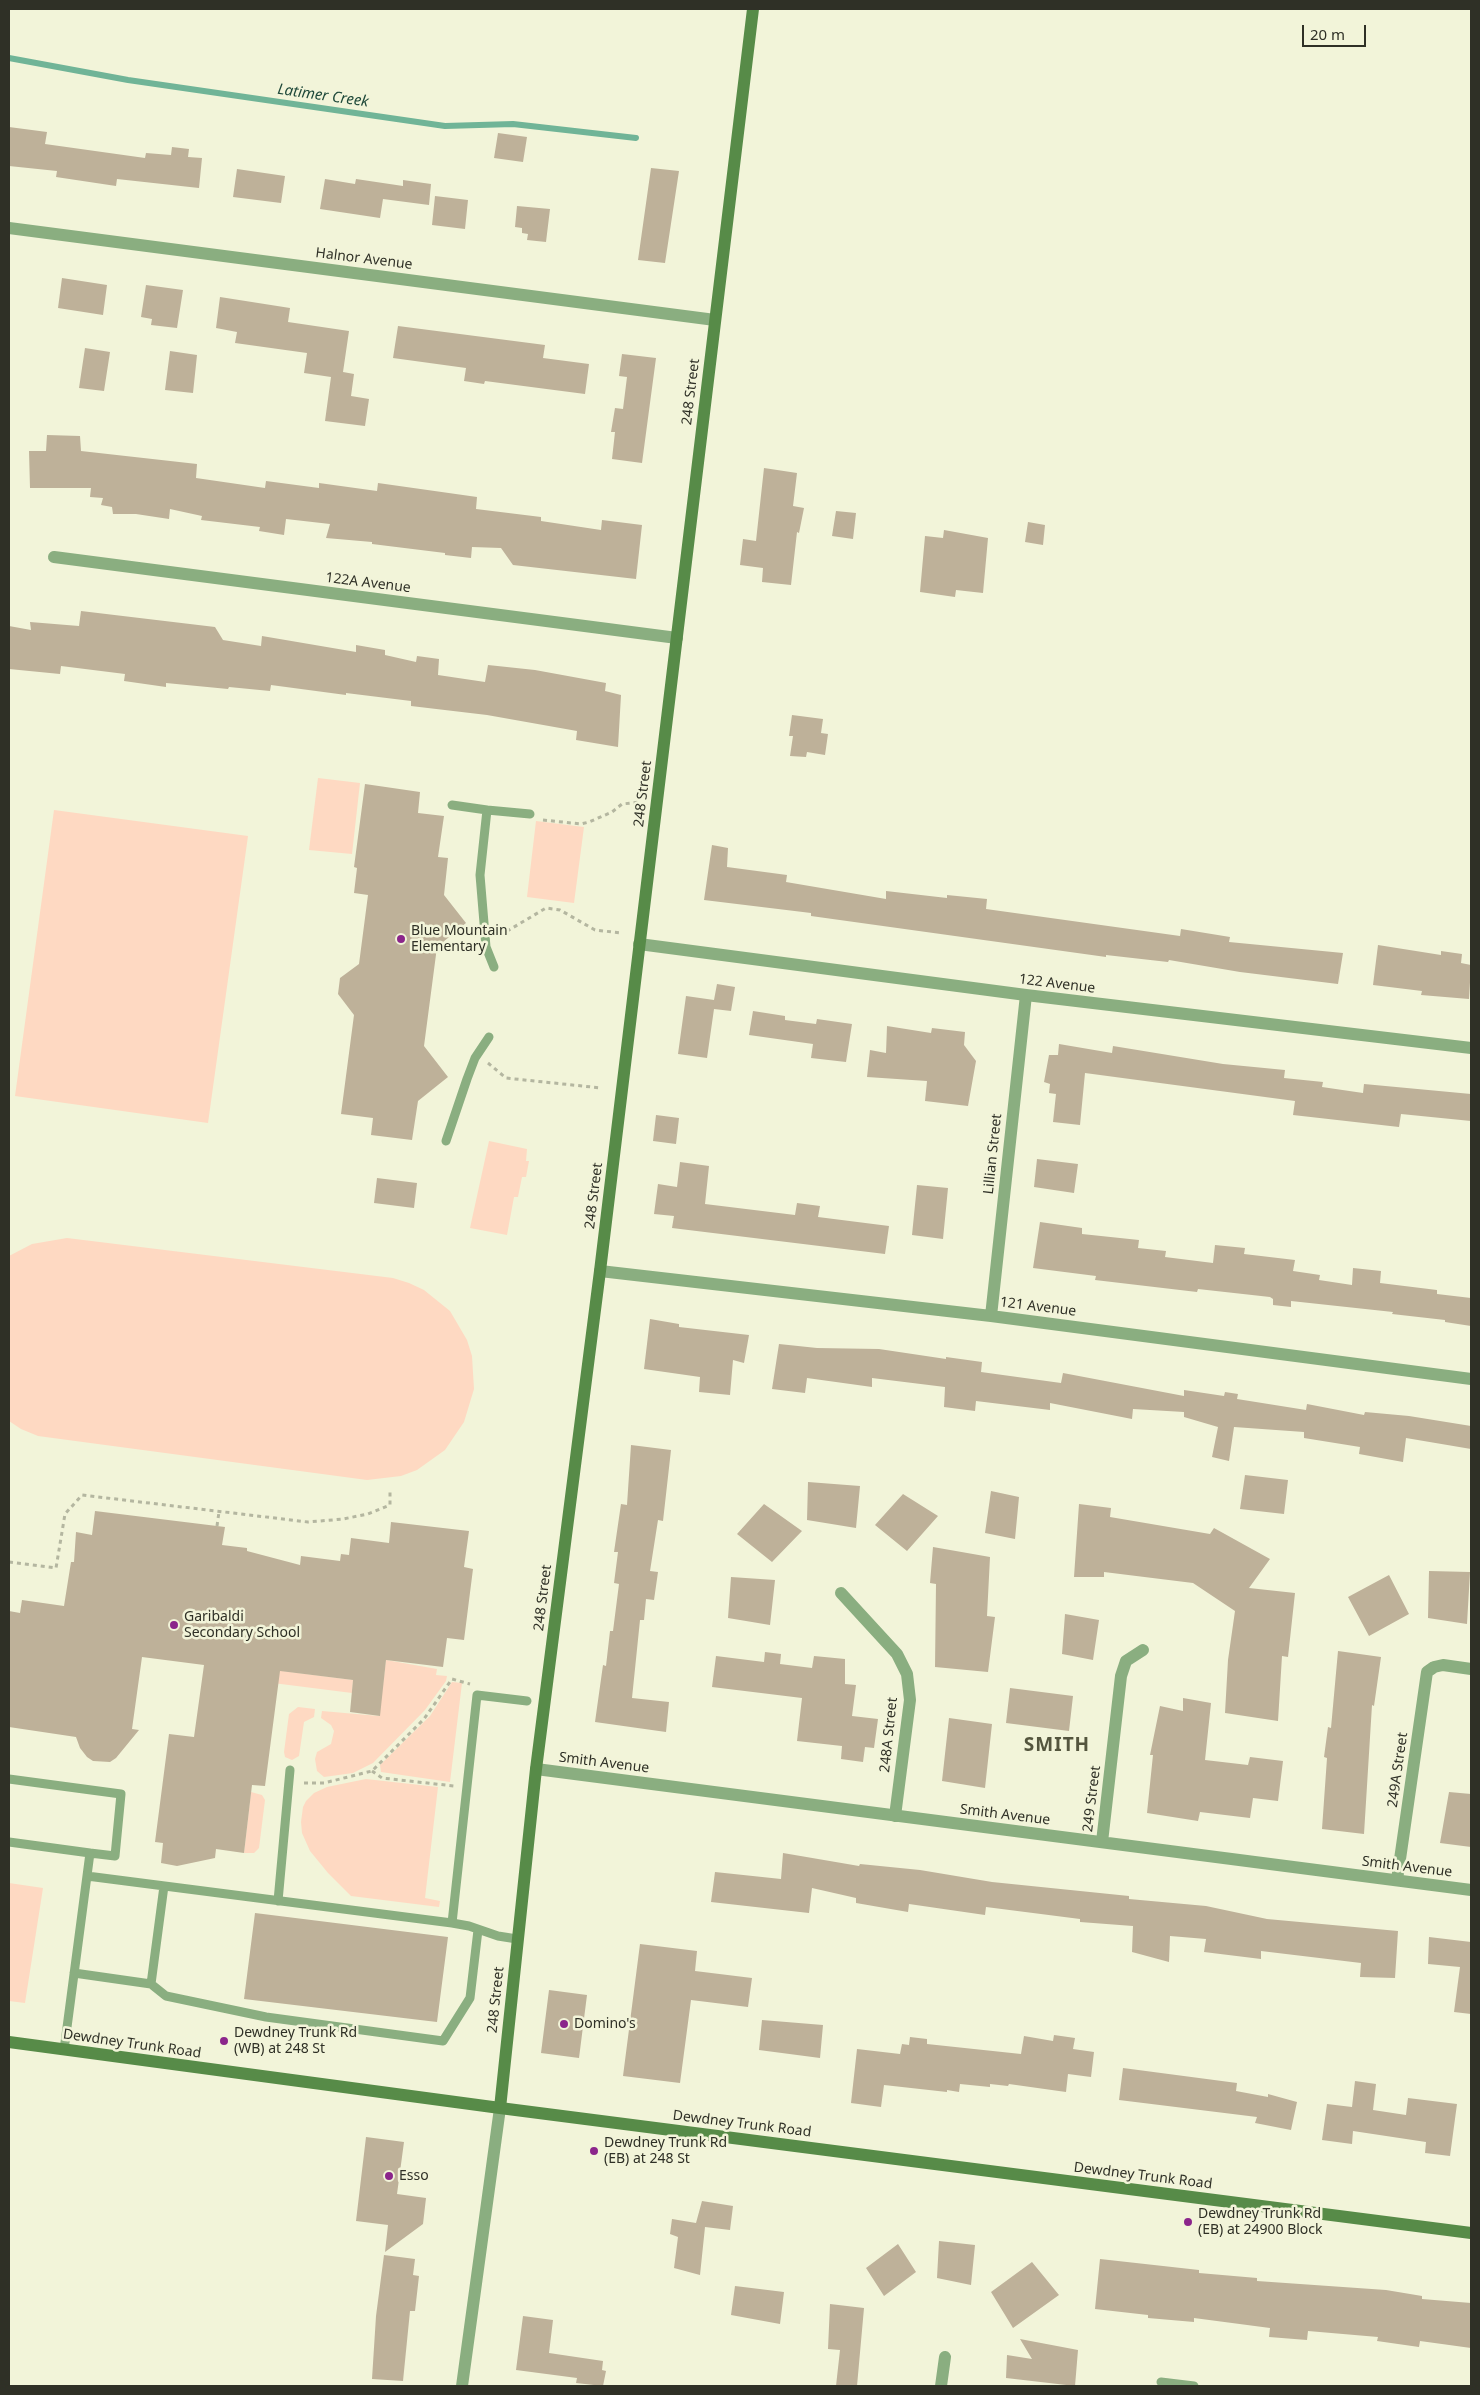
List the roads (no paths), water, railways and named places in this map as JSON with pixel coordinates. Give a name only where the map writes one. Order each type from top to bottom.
[{"type":"street","name":"248 Street","points":[[462,2386],[500,2108],[536,1769],[600,1271],[753,9]]},
{"type":"street","name":"Halnor Avenue","points":[[9,228],[715,320]]},
{"type":"street","name":"122A Avenue","points":[[54,557],[677,638]]},
{"type":"street","name":"122 Avenue","points":[[639,944],[1026,995],[1471,1048]]},
{"type":"street","name":"Lillian Street","points":[[991,1316],[1026,995]]},
{"type":"street","name":"121 Avenue","points":[[600,1271],[991,1316],[1471,1379]]},
{"type":"street","name":"248A Street","points":[[840,1593],[897,1654],[907,1674],[910,1700],[895,1816]]},
{"type":"street","name":"249 Street","points":[[1102,1842],[1121,1676],[1126,1661],[1143,1650]]},
{"type":"street","name":"249A Street","points":[[1398,1880],[1427,1672],[1434,1667],[1443,1665],[1471,1669]]},
{"type":"street","name":"Smith Avenue","points":[[536,1769],[1471,1890]]},
{"type":"street","name":"Dewdney Trunk Road","points":[[9,2042],[500,2108],[1471,2233]]},
{"type":"street","points":[[941,2386],[946,2357]]},
{"type":"lane","points":[[452,805],[530,814]]},
{"type":"lane","points":[[487,810],[480,874],[485,940],[494,967]]},
{"type":"lane","points":[[446,1141],[466,1079],[477,1055],[489,1037]]},
{"type":"lane","points":[[452,1923],[477,1695],[527,1701]]},
{"type":"lane","points":[[278,1901],[290,1770]]},
{"type":"lane","points":[[9,1779],[121,1794],[115,1856],[9,1842]]},
{"type":"lane","points":[[64,2050],[90,1853]]},
{"type":"lane","points":[[87,1876],[452,1923],[498,1936],[518,1939]]},
{"type":"lane","points":[[151,1984],[164,1886]]},
{"type":"lane","points":[[74,1973],[151,1984],[166,1996],[266,2016],[443,2042],[470,1998],[478,1930]]},
{"type":"lane","points":[[1161,2382],[1194,2386]]},
{"type":"waterway","name":"Latimer Creek","points":[[9,58],[128,80],[445,126],[513,124],[636,138]]},
{"type":"place","name":"Blue Mountain Elementary","points":[[401,939]]},
{"type":"place","name":"Garibaldi Secondary School","points":[[174,1625]]},
{"type":"place","name":"Domino's","points":[[564,2024]]},
{"type":"place","name":"Dewdney Trunk Rd (WB) at 248 St","points":[[224,2041]]},
{"type":"place","name":"Dewdney Trunk Rd (EB) at 248 St","points":[[594,2151]]},
{"type":"place","name":"Esso","points":[[389,2176]]},
{"type":"place","name":"Dewdney Trunk Rd (EB) at 24900 Block","points":[[1188,2222]]},
{"type":"district","name":"SMITH","points":[[1057,1746]]}]
